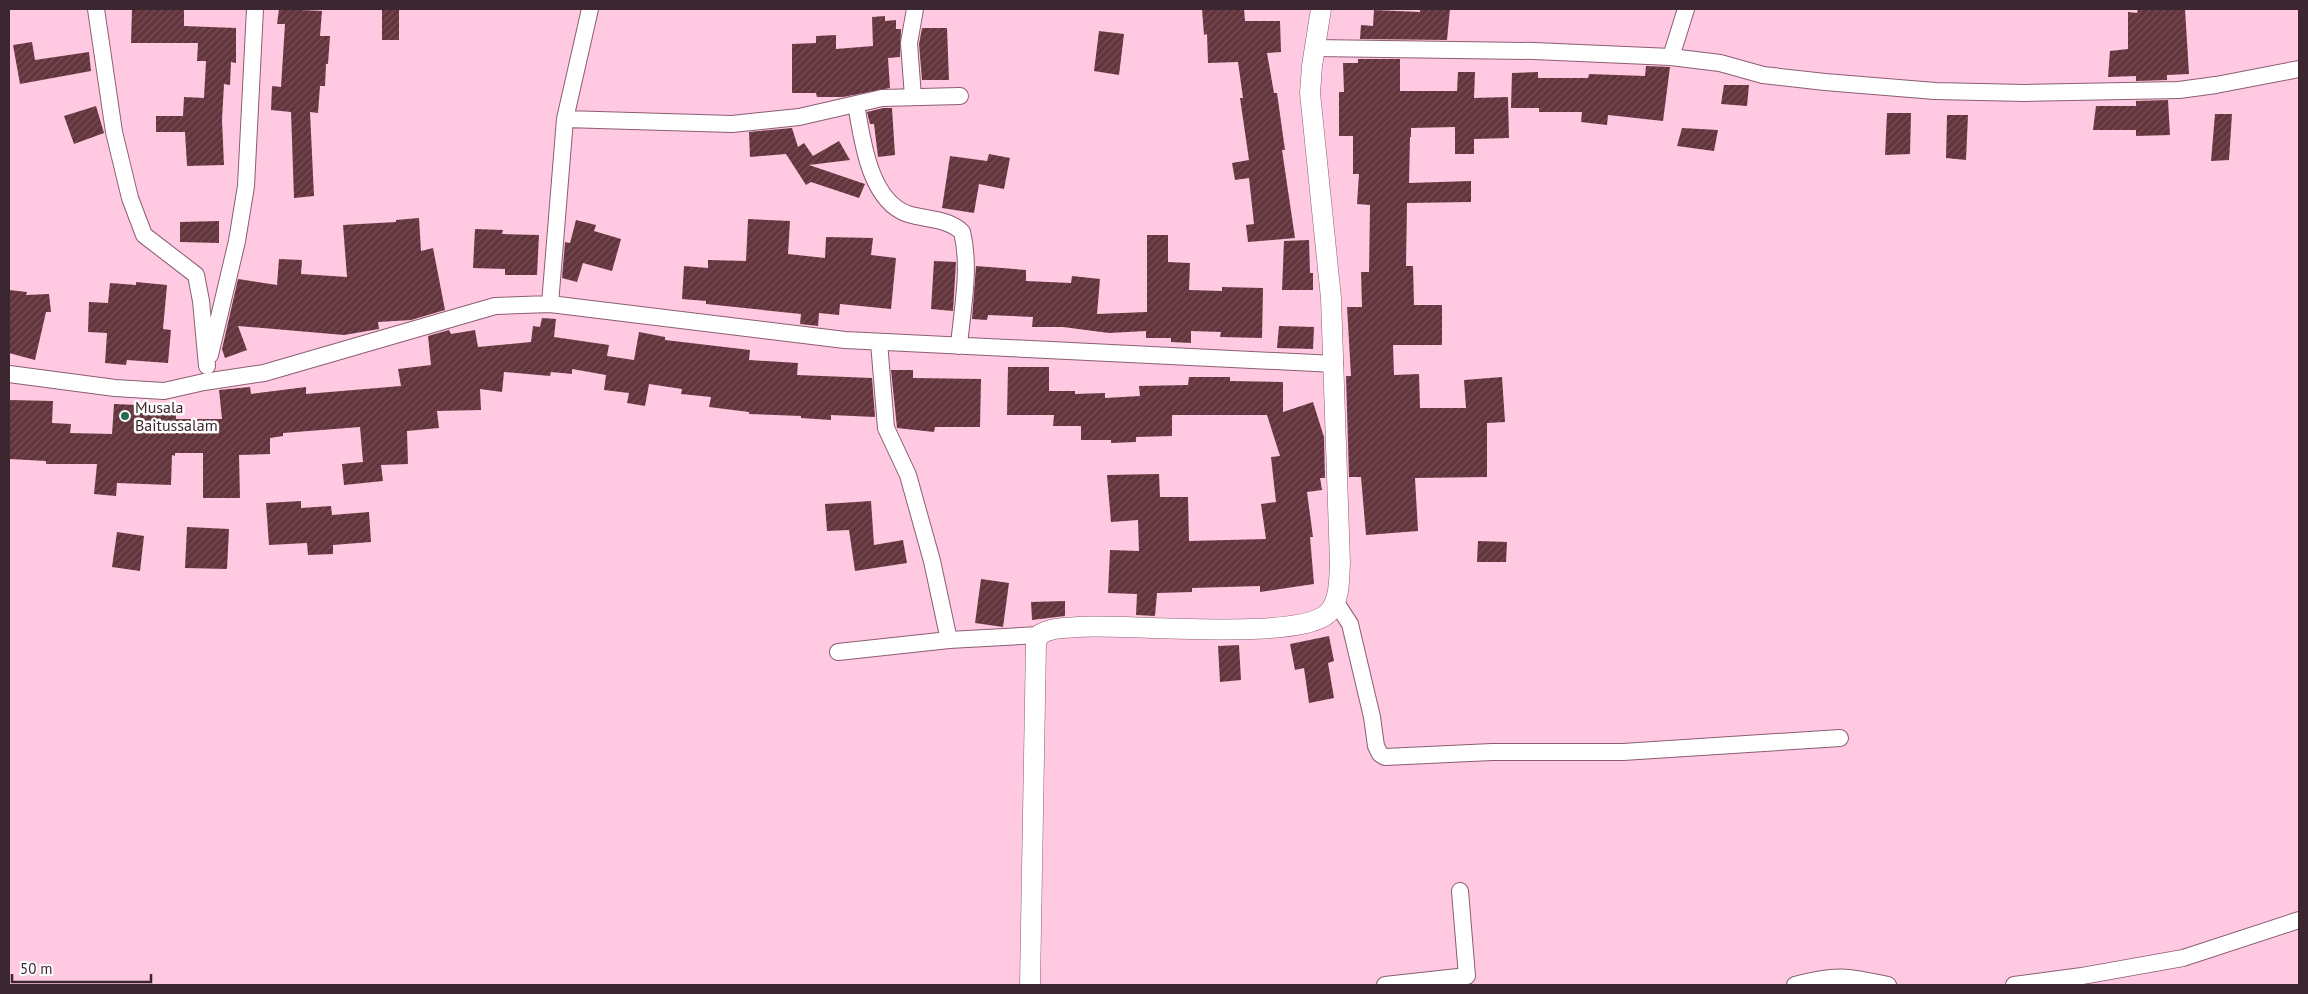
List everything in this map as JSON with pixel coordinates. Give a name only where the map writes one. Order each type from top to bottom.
[{"type":"street","points":[[96,9],[114,132],[130,198],[144,235],[196,275],[201,302],[207,366]]},
{"type":"street","points":[[204,382],[237,241],[246,186],[255,9]]},
{"type":"street","points":[[550,304],[566,119],[590,9]]},
{"type":"street","points":[[914,97],[909,43],[915,9]]},
{"type":"street","points":[[838,652],[949,640],[1039,635],[1051,629],[1094,626],[1262,629],[1293,627],[1319,619],[1329,612],[1335,601],[1340,563],[1334,364],[1331,298],[1310,93],[1314,48],[1321,9]]},
{"type":"street","points":[[1671,58],[1686,9]]},
{"type":"street","points":[[1314,48],[1534,51],[1671,58],[1720,63],[1763,75],[1825,82],[1935,91],[2025,93],[2179,90],[2299,69]]},
{"type":"street","points":[[566,119],[732,124],[799,117],[882,98],[960,96]]},
{"type":"street","points":[[856,104],[865,154],[870,170],[878,186],[892,204],[907,214],[945,222],[962,232],[965,245],[965,263],[959,346]]},
{"type":"street","points":[[9,374],[115,388],[164,391],[204,382],[264,373],[495,306],[550,304],[845,340],[1334,364]]},
{"type":"street","points":[[879,342],[886,428],[908,475],[932,562],[949,640]]},
{"type":"street","points":[[1335,601],[1350,624],[1372,717],[1376,746],[1380,754],[1385,757],[1492,752],[1623,752],[1840,738]]},
{"type":"street","points":[[1030,985],[1036,653],[1039,635]]},
{"type":"street","points":[[1385,985],[1467,976],[1460,891]]},
{"type":"street","points":[[2014,985],[2082,976],[2183,958],[2299,920]]},
{"type":"street","points":[[1795,985],[1822,978],[1841,976],[1888,985]]},
{"type":"building","points":[[132,9],[184,9],[184,26],[236,28],[236,63],[231,62],[230,85],[224,84],[222,120],[224,165],[187,166],[185,132],[156,132],[156,116],[183,116],[184,97],[204,98],[206,61],[197,61],[198,43],[131,43]]},
{"type":"building","points":[[279,9],[322,11],[320,36],[330,36],[325,86],[320,86],[318,113],[310,112],[314,196],[294,198],[291,112],[271,110],[272,86],[281,87],[285,24],[277,24]]},
{"type":"building","points":[[382,9],[399,9],[399,40],[382,40]]},
{"type":"building","points":[[1202,9],[1244,9],[1245,21],[1280,21],[1281,52],[1267,53],[1274,93],[1277,93],[1285,150],[1282,150],[1295,238],[1248,242],[1246,225],[1254,224],[1249,178],[1235,180],[1232,163],[1249,160],[1240,98],[1243,98],[1238,62],[1208,63],[1207,34],[1204,35]]},
{"type":"building","points":[[1420,9],[1450,9],[1447,40],[1360,39],[1361,25],[1373,26],[1374,10],[1420,12]]},
{"type":"building","points":[[2138,9],[2185,9],[2189,74],[2167,75],[2167,80],[2136,81],[2136,76],[2108,77],[2110,51],[2128,49],[2128,12],[2137,13]]},
{"type":"building","points":[[885,16],[885,21],[896,20],[896,29],[901,29],[900,57],[888,58],[890,88],[843,97],[817,97],[816,93],[792,93],[792,44],[816,43],[816,36],[836,35],[836,49],[873,46],[872,17]]},
{"type":"building","points":[[922,28],[947,28],[949,80],[922,80],[919,44]]},
{"type":"building","points":[[1099,31],[1124,34],[1119,75],[1094,71]]},
{"type":"building","points":[[32,42],[35,60],[89,52],[91,71],[20,84],[13,45]]},
{"type":"building","points":[[1358,59],[1400,59],[1400,91],[1457,91],[1458,72],[1475,72],[1474,98],[1508,97],[1509,138],[1474,139],[1474,154],[1455,154],[1455,127],[1411,128],[1409,183],[1471,181],[1471,202],[1407,203],[1406,266],[1413,266],[1414,305],[1442,305],[1442,345],[1393,345],[1394,375],[1419,374],[1420,408],[1466,408],[1464,380],[1502,377],[1505,422],[1487,423],[1487,477],[1415,478],[1418,531],[1366,535],[1361,477],[1349,477],[1346,376],[1351,376],[1347,307],[1362,307],[1361,272],[1369,272],[1370,205],[1357,204],[1359,174],[1353,174],[1353,136],[1339,136],[1339,92],[1344,92],[1343,63],[1358,63]]},
{"type":"building","points":[[1646,66],[1670,67],[1663,121],[1608,115],[1607,125],[1581,122],[1582,112],[1539,112],[1539,108],[1511,108],[1512,73],[1538,72],[1538,78],[1588,78],[1589,74],[1645,76]]},
{"type":"building","points":[[1724,85],[1749,85],[1747,106],[1721,104]]},
{"type":"building","points":[[2168,100],[2170,135],[2136,136],[2136,130],[2093,130],[2096,106],[2136,106],[2136,101]]},
{"type":"building","points":[[96,106],[104,133],[74,144],[64,116]]},
{"type":"building","points":[[892,108],[895,155],[878,157],[874,124],[870,124],[867,112]]},
{"type":"building","points":[[1887,113],[1911,113],[1910,154],[1885,155]]},
{"type":"building","points":[[2215,114],[2232,114],[2229,160],[2211,161]]},
{"type":"building","points":[[1947,115],[1968,115],[1966,160],[1946,158]]},
{"type":"building","points":[[792,128],[798,147],[804,143],[813,156],[839,141],[850,160],[809,165],[865,184],[859,198],[811,182],[806,185],[786,154],[750,157],[749,132]]},
{"type":"building","points":[[1682,128],[1718,130],[1714,151],[1677,146]]},
{"type":"building","points":[[989,154],[1010,158],[1004,189],[979,184],[974,213],[942,208],[950,156],[987,161]]},
{"type":"building","points":[[419,218],[421,251],[433,248],[445,310],[411,320],[378,322],[379,329],[344,335],[238,326],[247,350],[225,358],[222,349],[238,279],[277,285],[279,259],[302,260],[301,274],[347,277],[343,225],[396,222],[396,220]]},
{"type":"building","points":[[748,219],[790,221],[788,254],[825,258],[826,237],[873,238],[871,255],[896,258],[891,309],[840,304],[839,315],[819,313],[818,326],[800,324],[801,314],[706,304],[706,301],[682,299],[684,266],[708,268],[708,260],[746,261]]},
{"type":"building","points":[[576,220],[596,225],[594,231],[621,239],[612,271],[583,263],[577,282],[562,278],[565,242],[570,243]]},
{"type":"building","points":[[219,221],[219,243],[180,242],[180,222]]},
{"type":"building","points":[[475,229],[503,230],[502,234],[539,235],[537,275],[505,275],[505,269],[473,268]]},
{"type":"building","points":[[1147,235],[1168,235],[1168,262],[1190,263],[1189,290],[1222,291],[1222,287],[1263,288],[1262,338],[1220,337],[1221,332],[1191,331],[1191,343],[1171,342],[1171,338],[1146,338],[1146,331],[1109,333],[1063,327],[1032,327],[1033,317],[988,315],[987,320],[972,319],[976,266],[1026,270],[1026,281],[1071,283],[1072,276],[1100,279],[1097,314],[1147,312]]},
{"type":"building","points":[[1309,240],[1310,273],[1313,273],[1313,290],[1282,290],[1284,241]]},
{"type":"building","points":[[934,261],[956,262],[953,311],[931,309]]},
{"type":"building","points":[[136,282],[167,285],[163,329],[171,330],[168,363],[127,360],[126,365],[105,363],[107,333],[88,332],[89,302],[108,303],[110,283],[136,285]]},
{"type":"building","points":[[9,290],[27,292],[26,295],[49,294],[51,312],[46,312],[35,360],[9,353]]},
{"type":"building","points":[[542,318],[556,319],[554,337],[609,345],[607,356],[634,360],[639,332],[665,337],[665,340],[750,350],[749,360],[798,363],[797,375],[872,378],[875,417],[831,415],[831,420],[801,418],[801,416],[749,414],[749,412],[709,407],[711,397],[681,394],[682,389],[649,384],[645,406],[627,403],[629,393],[604,390],[606,375],[572,369],[572,374],[551,372],[550,376],[504,372],[502,392],[480,389],[481,410],[437,411],[439,428],[407,431],[408,464],[381,465],[383,481],[344,485],[342,464],[363,462],[360,427],[283,433],[283,436],[270,438],[270,454],[239,455],[240,498],[203,498],[203,453],[175,453],[175,456],[172,455],[171,485],[117,483],[116,496],[94,494],[97,464],[46,464],[46,461],[9,459],[9,400],[53,401],[52,423],[71,424],[70,433],[112,434],[114,404],[138,405],[138,411],[176,412],[176,419],[222,419],[219,390],[250,387],[251,394],[306,387],[306,394],[401,386],[398,369],[431,365],[428,336],[449,330],[451,334],[475,330],[478,347],[531,342],[533,326],[540,327]]},
{"type":"building","points":[[1279,326],[1314,327],[1313,349],[1277,348]]},
{"type":"building","points":[[1008,367],[1049,367],[1049,391],[1075,391],[1075,394],[1105,393],[1105,398],[1140,396],[1139,386],[1188,385],[1189,377],[1230,377],[1230,381],[1283,382],[1283,412],[1313,402],[1324,437],[1325,478],[1320,478],[1322,490],[1307,492],[1313,537],[1310,537],[1314,584],[1260,592],[1260,586],[1192,588],[1192,592],[1157,593],[1155,616],[1136,615],[1137,594],[1108,593],[1110,550],[1139,551],[1138,520],[1111,522],[1107,475],[1159,474],[1160,497],[1188,497],[1189,541],[1266,539],[1261,504],[1276,502],[1271,457],[1280,456],[1267,415],[1172,415],[1172,436],[1136,437],[1136,442],[1111,443],[1111,440],[1081,440],[1081,426],[1053,426],[1054,415],[1007,415]]},
{"type":"building","points":[[891,370],[913,370],[913,378],[981,379],[980,427],[935,427],[934,432],[897,428]]},
{"type":"building","points":[[301,501],[301,508],[331,506],[332,515],[369,512],[371,542],[333,545],[333,554],[308,555],[307,543],[269,545],[266,503]]},
{"type":"building","points":[[871,501],[874,545],[903,540],[907,563],[855,571],[849,530],[827,531],[825,504]]},
{"type":"building","points":[[187,527],[229,529],[227,569],[185,568]]},
{"type":"building","points":[[117,532],[144,536],[140,571],[112,567]]},
{"type":"building","points":[[1478,541],[1507,542],[1506,562],[1477,562]]},
{"type":"building","points":[[981,579],[1009,583],[1003,627],[975,623]]},
{"type":"building","points":[[1065,601],[1065,616],[1032,620],[1031,602]]},
{"type":"building","points":[[1329,636],[1334,661],[1328,663],[1334,698],[1309,703],[1304,668],[1295,670],[1290,644]]},
{"type":"building","points":[[1239,645],[1241,680],[1220,682],[1218,646]]},
{"type":"place","name":"Musala Baitussalam","points":[[125,416]]}]
